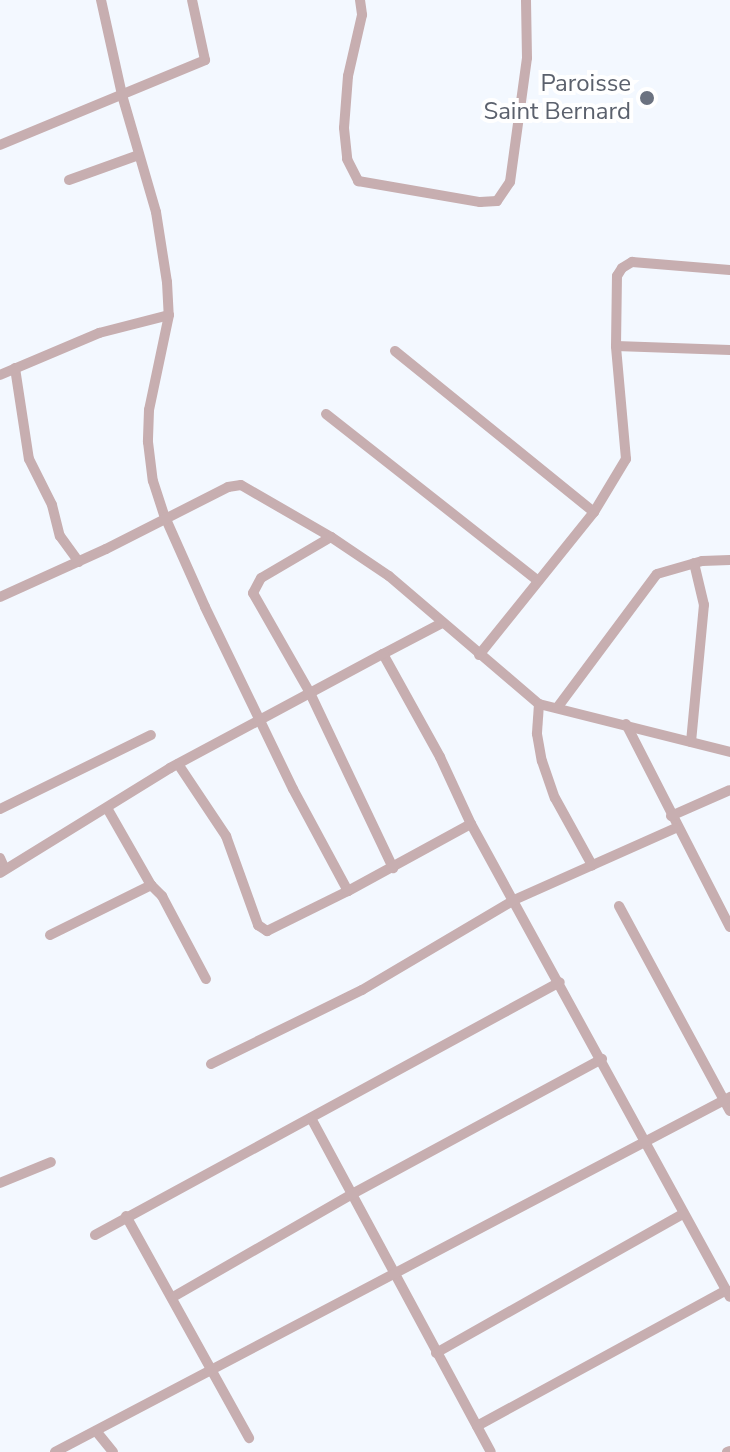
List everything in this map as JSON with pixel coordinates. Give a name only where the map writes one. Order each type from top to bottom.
[{"type":"street","points":[[101,0],[122,95],[156,212],[169,315],[149,410],[148,442],[153,481],[165,517],[261,720],[348,891]]},
{"type":"street","points":[[0,145],[205,60],[192,0]]},
{"type":"street","points":[[360,0],[362,15],[348,76],[344,128],[347,159],[358,181],[480,202],[497,201],[510,182],[527,58],[526,0]]},
{"type":"street","points":[[69,180],[139,155]]},
{"type":"street","points":[[479,655],[594,512],[626,459],[616,346],[617,276],[622,268],[632,262],[730,270]]},
{"type":"street","points":[[0,375],[99,333],[169,315]]},
{"type":"street","points":[[616,346],[730,350]]},
{"type":"street","points":[[395,351],[594,512]]},
{"type":"street","points":[[15,368],[29,459],[52,505],[60,536],[79,562]]},
{"type":"street","points":[[326,414],[538,581]]},
{"type":"street","points":[[0,597],[79,562],[228,487],[241,485],[331,537],[389,576],[539,704],[730,752]]},
{"type":"street","points":[[331,537],[261,578],[254,588],[255,601],[310,693],[393,868]]},
{"type":"street","points":[[557,708],[657,574],[694,563],[730,560]]},
{"type":"street","points":[[691,742],[704,605],[694,563]]},
{"type":"street","points":[[0,858],[2,871],[178,764],[442,623]]},
{"type":"street","points":[[383,654],[440,757],[471,824],[728,1294],[477,1426]]},
{"type":"street","points":[[539,704],[537,734],[542,761],[555,798],[592,865]]},
{"type":"street","points":[[626,724],[676,828],[730,927]]},
{"type":"street","points":[[0,809],[151,735]]},
{"type":"street","points":[[178,764],[226,836],[262,929],[276,929],[471,824]]},
{"type":"street","points":[[671,816],[730,790]]},
{"type":"street","points":[[107,808],[151,885],[162,896],[206,979]]},
{"type":"street","points":[[211,1064],[362,990],[514,900],[676,828]]},
{"type":"street","points":[[50,935],[151,885]]},
{"type":"street","points":[[55,1452],[644,1140],[728,1103],[619,906]]},
{"type":"street","points":[[95,1235],[560,982]]},
{"type":"street","points":[[173,1297],[354,1193],[602,1059]]},
{"type":"street","points":[[311,1118],[491,1452]]},
{"type":"street","points":[[0,1183],[51,1162]]},
{"type":"street","points":[[436,1353],[683,1214]]},
{"type":"street","points":[[126,1216],[213,1367],[249,1438]]},
{"type":"street","points":[[96,1431],[113,1452]]},
{"type":"place","name":"Paroisse Saint Bernard","points":[[647,98]]}]
